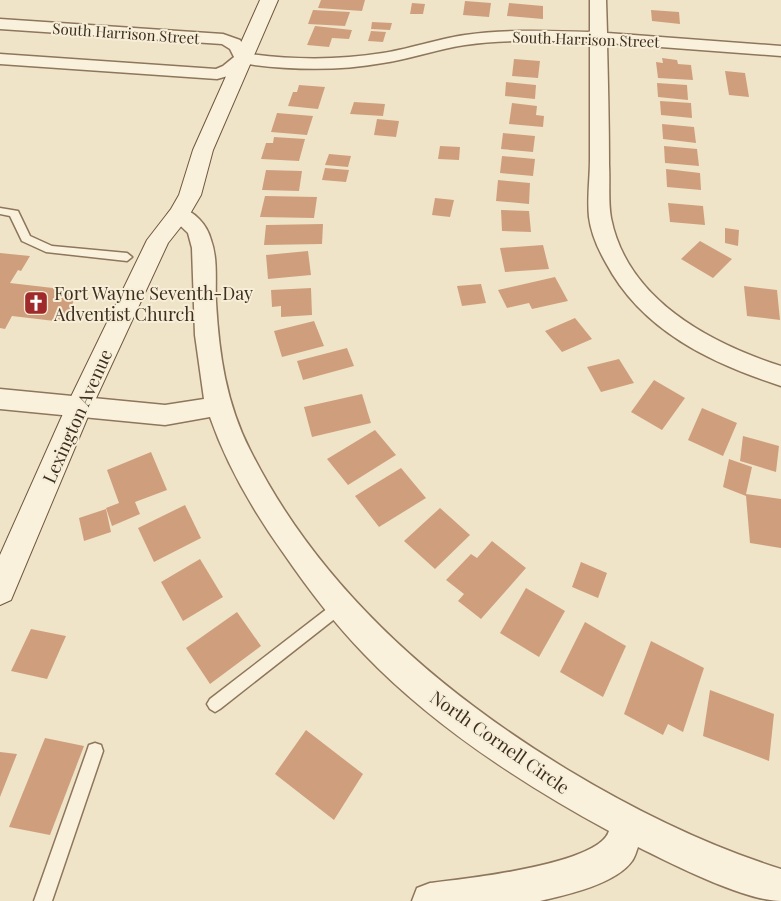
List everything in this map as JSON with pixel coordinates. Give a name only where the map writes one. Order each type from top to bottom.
[{"type":"street","name":"Lexington Avenue","points":[[0,590],[79,407],[158,240],[179,214],[190,195],[203,150],[269,0]]},
{"type":"street","points":[[598,0],[600,216],[608,250],[632,286],[664,318],[693,338],[728,357],[781,376]]},
{"type":"street","name":"South Harrison Street","points":[[0,24],[223,39],[234,43],[240,48],[243,58]]},
{"type":"street","name":"South Harrison Street","points":[[0,59],[210,74],[229,70],[243,58],[272,62],[343,63],[384,58],[464,40],[534,35],[598,37],[781,50]]},
{"type":"street","name":"North Cornell Circle","points":[[179,214],[192,224],[199,234],[202,247],[206,328],[210,364],[219,404],[246,470],[280,528],[340,605],[374,644],[442,704],[524,761],[628,824],[778,891]]},
{"type":"street","points":[[0,398],[165,415],[204,409],[219,404]]},
{"type":"street","points":[[430,901],[478,895],[565,878],[598,866],[619,850],[628,824]]},
{"type":"lane","points":[[0,211],[14,213],[26,238],[50,249],[127,257]]},
{"type":"lane","points":[[215,704],[340,605]]},
{"type":"lane","points":[[43,901],[95,751]]},
{"type":"building","points":[[321,0],[365,0],[362,11],[318,8]]},
{"type":"building","points":[[465,1],[491,3],[489,17],[463,15]]},
{"type":"building","points":[[412,3],[425,4],[423,14],[410,14]]},
{"type":"building","points":[[509,3],[543,6],[543,19],[507,16]]},
{"type":"building","points":[[313,10],[350,12],[345,26],[308,24]]},
{"type":"building","points":[[651,10],[679,12],[680,24],[652,21]]},
{"type":"building","points":[[372,22],[392,23],[390,30],[371,29]]},
{"type":"building","points":[[315,26],[352,30],[349,39],[332,38],[329,47],[307,45]]},
{"type":"building","points":[[371,31],[386,32],[383,42],[368,41]]},
{"type":"building","points":[[662,58],[677,60],[678,64],[691,65],[693,80],[658,78],[656,62],[663,63]]},
{"type":"building","points":[[514,59],[540,61],[538,78],[512,76]]},
{"type":"building","points":[[725,71],[745,73],[749,97],[729,95]]},
{"type":"building","points":[[506,82],[536,85],[535,99],[505,96]]},
{"type":"building","points":[[657,83],[687,85],[688,100],[658,97]]},
{"type":"building","points":[[299,85],[325,87],[318,109],[288,106],[293,92],[297,92]]},
{"type":"building","points":[[660,101],[691,103],[692,118],[661,115]]},
{"type":"building","points":[[354,102],[385,104],[383,116],[350,114]]},
{"type":"building","points":[[512,103],[537,106],[536,115],[544,116],[543,127],[509,124]]},
{"type":"building","points":[[277,113],[313,116],[307,135],[271,132]]},
{"type":"building","points":[[377,119],[399,121],[396,137],[374,135]]},
{"type":"building","points":[[662,124],[694,127],[696,143],[663,139]]},
{"type":"building","points":[[503,133],[535,136],[533,152],[501,149]]},
{"type":"building","points":[[274,137],[305,139],[299,161],[261,159],[266,143],[273,143]]},
{"type":"building","points":[[440,146],[460,147],[459,160],[438,159]]},
{"type":"building","points":[[664,146],[697,149],[699,166],[665,163]]},
{"type":"building","points":[[329,154],[351,156],[348,167],[325,165]]},
{"type":"building","points":[[502,156],[535,159],[533,176],[500,173]]},
{"type":"building","points":[[325,168],[349,170],[346,182],[322,180]]},
{"type":"building","points":[[666,169],[700,173],[701,190],[667,187]]},
{"type":"building","points":[[266,170],[302,171],[299,191],[262,190]]},
{"type":"building","points":[[498,180],[530,183],[529,204],[496,201]]},
{"type":"building","points":[[265,196],[317,197],[314,218],[260,217]]},
{"type":"building","points":[[435,198],[454,200],[450,217],[432,215]]},
{"type":"building","points":[[668,203],[703,206],[705,225],[670,222]]},
{"type":"building","points":[[501,210],[529,211],[531,232],[502,231]]},
{"type":"building","points":[[323,224],[322,244],[264,245],[266,225]]},
{"type":"building","points":[[725,228],[739,230],[738,246],[725,243]]},
{"type":"building","points":[[700,241],[732,259],[713,278],[681,259]]},
{"type":"building","points":[[543,245],[549,269],[505,272],[500,248]]},
{"type":"building","points":[[308,251],[311,275],[268,279],[266,255]]},
{"type":"building","name":"Fort Wayne Seventh-Day Adventist Church","points":[[0,253],[30,256],[21,271],[18,270],[10,283],[79,291],[63,322],[12,316],[5,329],[0,328]]},
{"type":"building","points":[[555,277],[568,301],[532,309],[529,303],[507,308],[498,290]]},
{"type":"building","points":[[481,284],[486,303],[462,306],[457,286]]},
{"type":"building","points":[[744,286],[777,290],[780,320],[747,316]]},
{"type":"building","points":[[311,288],[312,315],[281,317],[281,306],[272,307],[271,290]]},
{"type":"building","points":[[575,318],[592,339],[562,352],[545,331]]},
{"type":"building","points":[[314,321],[324,346],[282,357],[274,331]]},
{"type":"building","points":[[347,348],[354,366],[303,380],[297,361]]},
{"type":"building","points":[[619,359],[634,383],[601,392],[587,367]]},
{"type":"building","points":[[654,380],[685,398],[662,430],[631,412]]},
{"type":"building","points":[[362,394],[371,423],[312,437],[304,407]]},
{"type":"building","points":[[702,408],[737,423],[723,456],[688,440]]},
{"type":"building","points":[[375,430],[396,455],[348,485],[327,459]]},
{"type":"building","points":[[743,436],[779,446],[776,472],[740,461]]},
{"type":"building","points":[[151,452],[167,490],[135,502],[140,514],[112,526],[106,508],[119,503],[107,470]]},
{"type":"building","points":[[729,459],[752,467],[746,494],[781,499],[781,548],[750,543],[746,496],[723,487]]},
{"type":"building","points":[[401,468],[426,498],[379,527],[355,496]]},
{"type":"building","points":[[185,505],[201,538],[154,562],[138,528]]},
{"type":"building","points":[[440,508],[470,535],[435,569],[404,541]]},
{"type":"building","points":[[106,509],[111,532],[84,541],[79,518]]},
{"type":"building","points":[[492,541],[526,568],[481,619],[458,601],[464,594],[446,580],[471,554],[477,558]]},
{"type":"building","points":[[200,559],[223,597],[183,621],[161,582]]},
{"type":"building","points":[[581,562],[607,573],[598,598],[572,587]]},
{"type":"building","points":[[526,588],[565,611],[539,657],[500,633]]},
{"type":"building","points":[[237,612],[261,646],[210,684],[186,648]]},
{"type":"building","points":[[585,622],[626,646],[603,697],[560,672]]},
{"type":"building","points":[[31,629],[66,636],[47,679],[11,671]]},
{"type":"building","points":[[651,641],[704,668],[683,732],[668,724],[663,735],[624,714]]},
{"type":"building","points":[[710,690],[774,714],[769,761],[703,736]]},
{"type":"building","points":[[306,730],[363,774],[334,820],[275,774]]},
{"type":"building","points":[[45,738],[84,746],[50,835],[9,827]]},
{"type":"building","points":[[0,752],[17,754],[0,797]]},
{"type":"place","name":"Fort Wayne Seventh-Day Adventist Church","points":[[36,303]]}]
